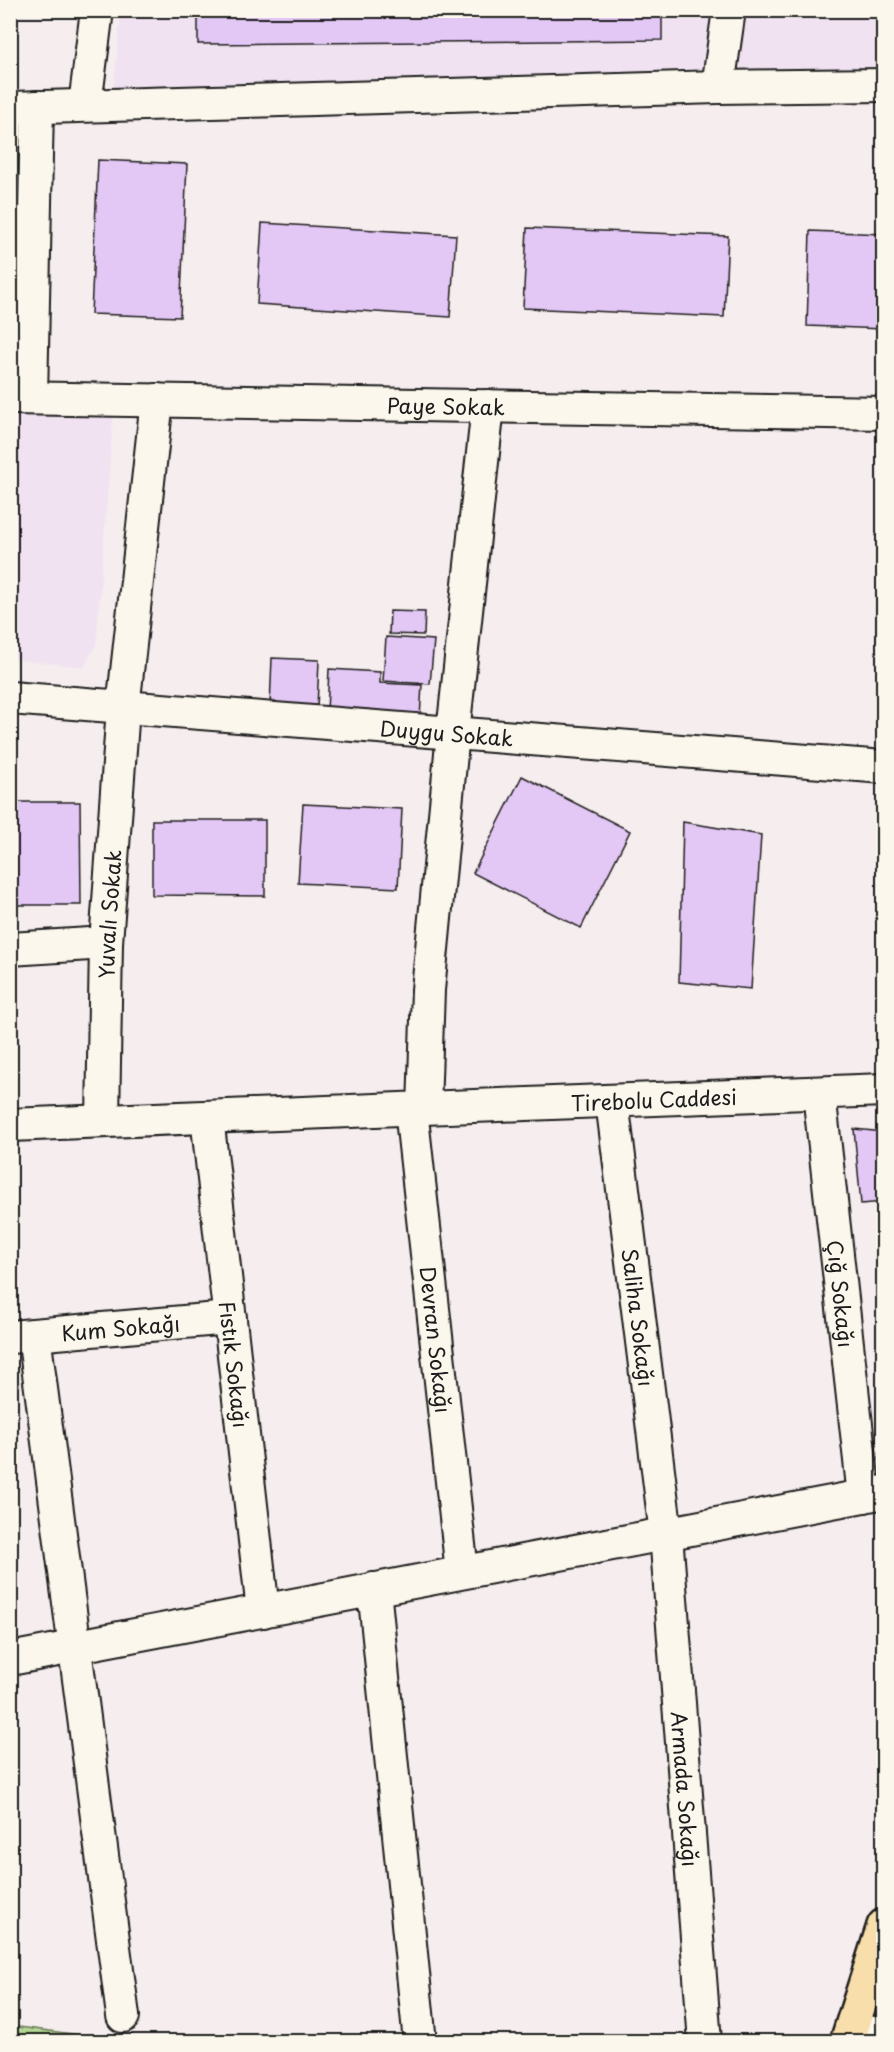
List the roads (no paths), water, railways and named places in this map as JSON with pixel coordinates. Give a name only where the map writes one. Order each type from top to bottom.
[{"type":"main road","points":[[849,2035],[884,1926]]},
{"type":"street","points":[[85,105],[97,10]]},
{"type":"street","points":[[718,87],[729,10]]},
{"type":"street","points":[[21,398],[24,107],[718,87],[884,85]]},
{"type":"street","name":"Paye Sokak","points":[[21,398],[884,412]]},
{"type":"street","name":"Yuvalı Sokak","points":[[103,1120],[106,943],[123,708],[157,400]]},
{"type":"street","name":"Devran Sokağı","points":[[462,1572],[418,1109],[453,733],[488,406]]},
{"type":"street","name":"Duygu Sokak","points":[[10,699],[884,767]]},
{"type":"street","points":[[10,949],[106,943]]},
{"type":"street","name":"Tirebolu Caddesi","points":[[10,1125],[884,1090]]},
{"type":"street","name":"Çığ Sokağı","points":[[819,1093],[874,1494]]},
{"type":"street","name":"Saliha Sokağı","points":[[612,1101],[666,1534]]},
{"type":"street","name":"Fıstık Sokağı","points":[[207,1117],[263,1611]]},
{"type":"street","name":"Kum Sokağı","points":[[22,1336],[230,1318]]},
{"type":"street","points":[[22,1336],[74,1647],[123,2016]]},
{"type":"street","points":[[10,1659],[874,1494]]},
{"type":"street","name":"Armada Sokağı","points":[[666,1534],[705,2042]]},
{"type":"street","points":[[374,1589],[420,2042]]},
{"type":"street","points":[[849,2035],[884,2035]]}]
